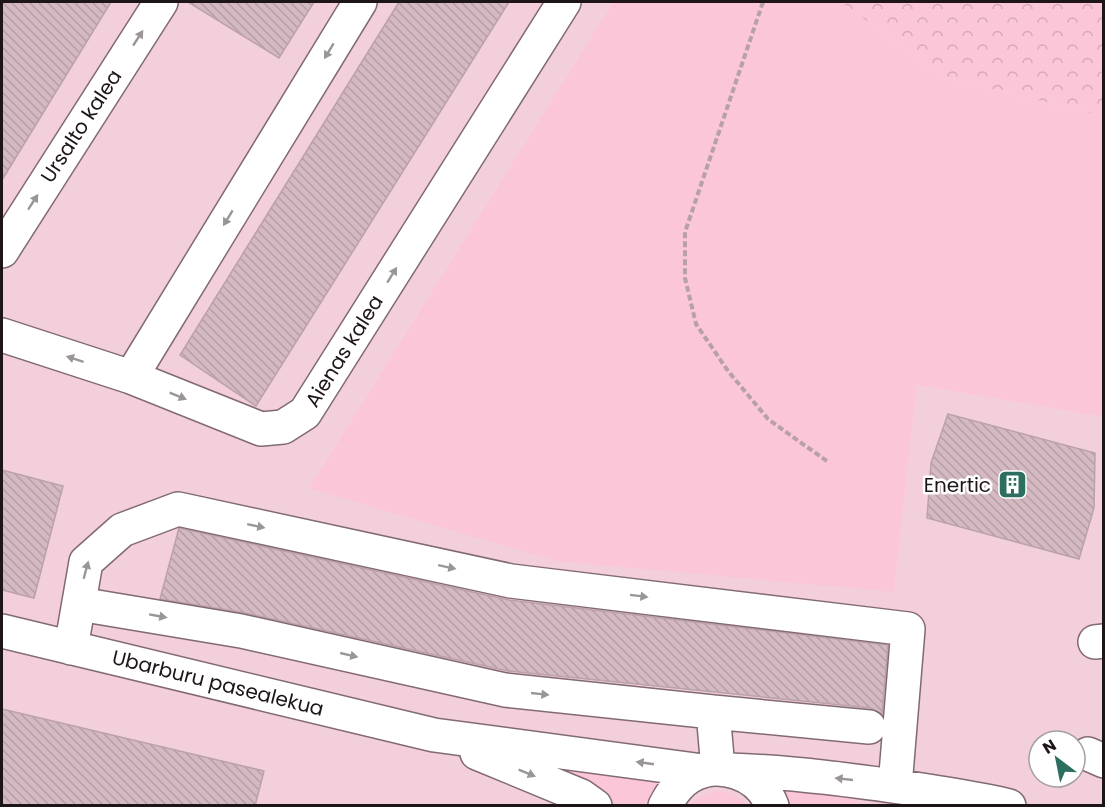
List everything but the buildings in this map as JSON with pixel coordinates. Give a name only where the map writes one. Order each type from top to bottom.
[{"type":"street","name":"Ursalto kalea","points":[[2,251],[161,2]]},
{"type":"street","points":[[2,335],[131,377],[360,2]]},
{"type":"street","name":"Aienas kalea","points":[[131,377],[261,429],[283,427],[305,413],[564,2]]},
{"type":"street","points":[[71,648],[86,562],[122,530],[178,509],[511,581],[908,629],[896,794]]},
{"type":"street","points":[[79,604],[241,631],[505,690],[869,727]]},
{"type":"street","name":"Ubarburu pasealekua","points":[[2,631],[434,735],[716,770],[770,771],[896,794],[968,796],[1009,806]]},
{"type":"street","points":[[713,712],[716,770]]},
{"type":"street","name":"Ubarburu pasealekua","points":[[434,735],[581,796],[595,806]]},
{"type":"street","points":[[665,806],[680,784],[716,770],[746,776],[761,787],[772,806]]},
{"type":"path","points":[[764,2],[685,232],[685,278],[696,324],[728,372],[768,419],[828,462]]},
{"type":"shaded area","points":[[2,2],[613,2],[309,488],[894,592],[917,385],[1103,417],[1103,805],[2,806]]},
{"type":"green space","points":[[613,2],[841,2],[944,77],[1103,116],[1103,417],[917,385],[894,592],[556,561],[309,488]]},
{"type":"green space","points":[[841,2],[1103,2],[1103,116],[944,77]]},
{"type":"green space","points":[[558,768],[659,782],[647,805],[616,805],[558,771]]},
{"type":"green space","points":[[787,787],[855,793],[858,799],[853,805],[788,805],[784,790]]},
{"type":"green space","points":[[718,791],[734,795],[747,805],[691,805],[703,795]]},
{"type":"place","name":"Enertic","points":[[1012,485]]}]
